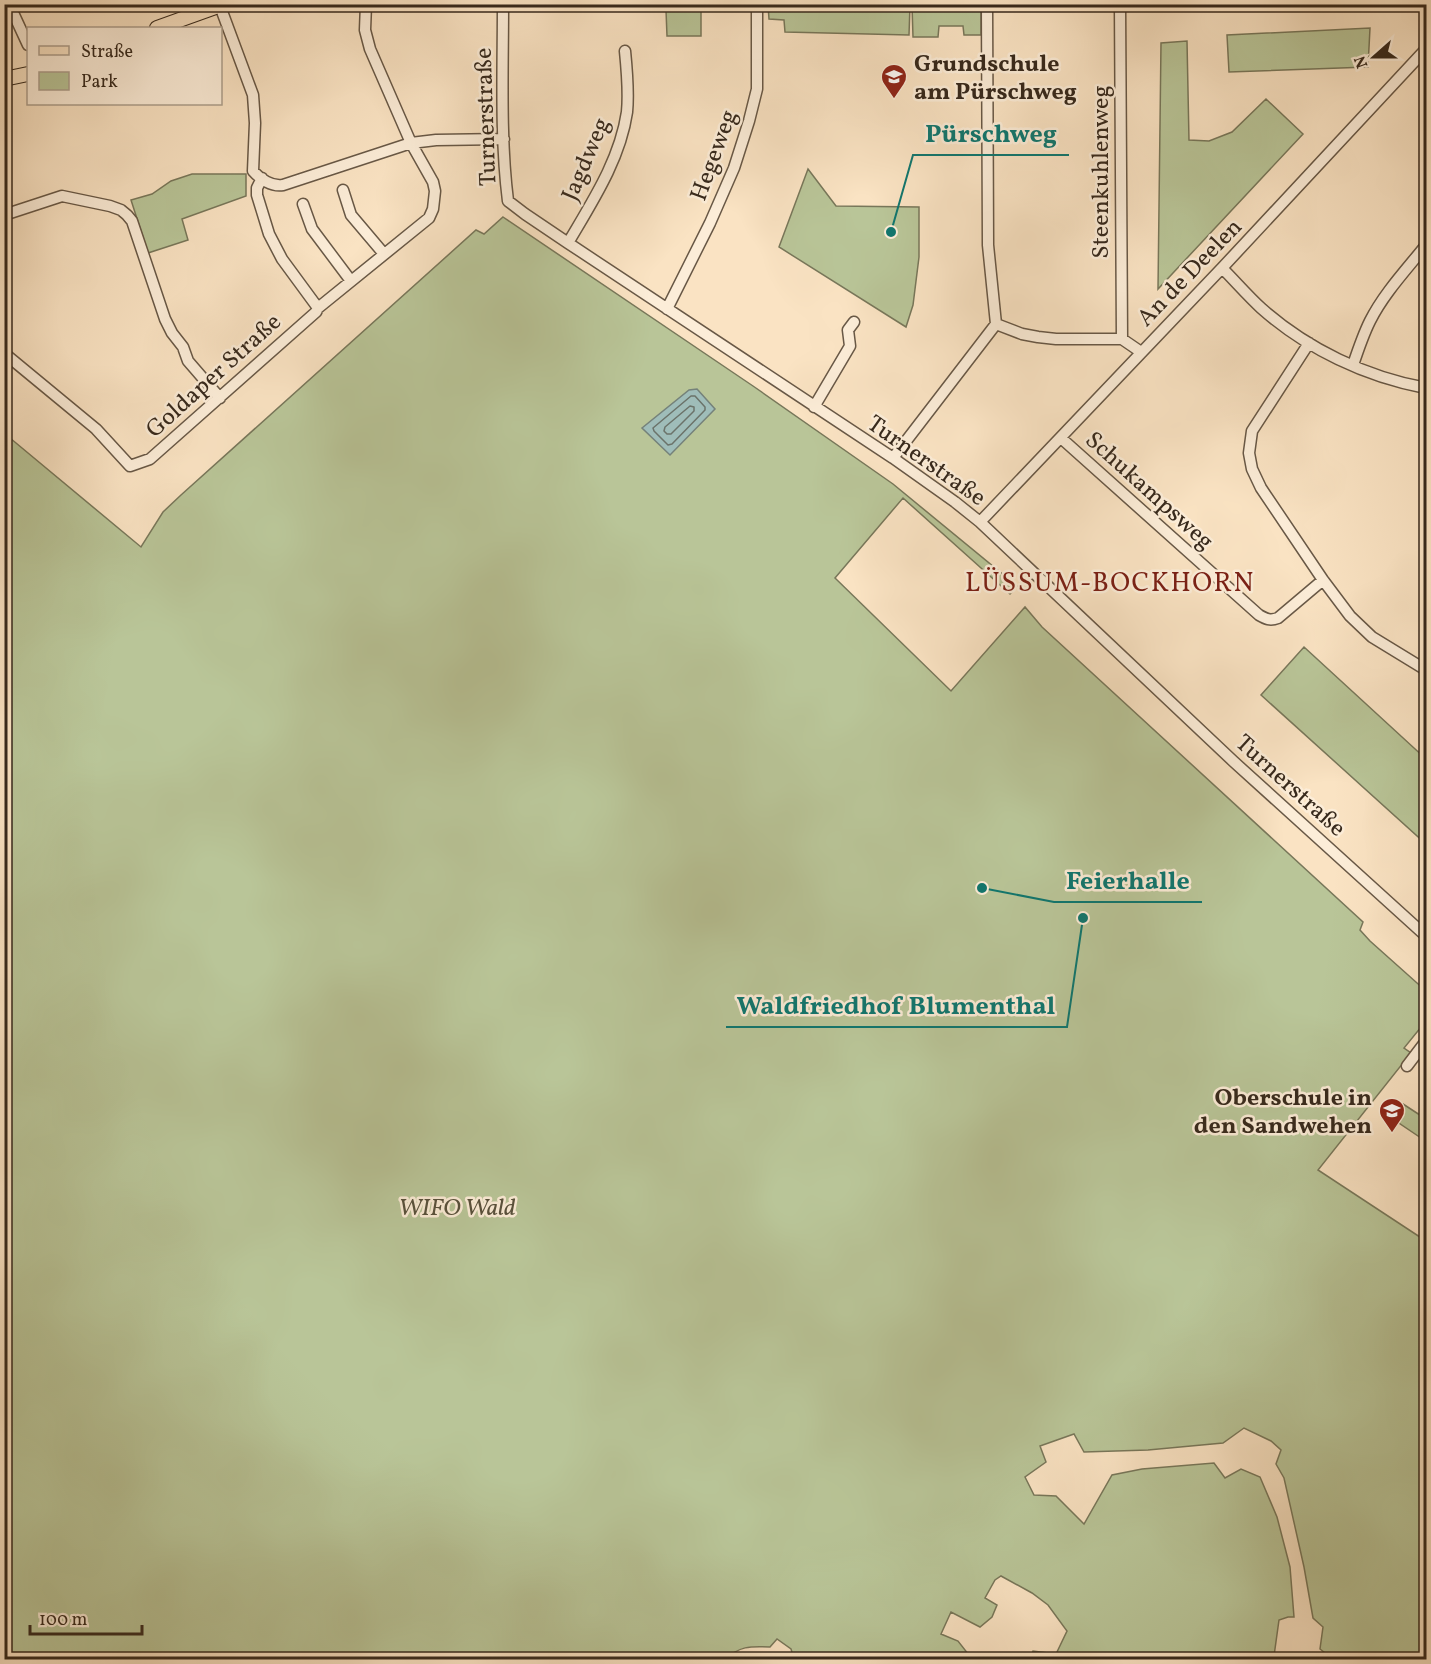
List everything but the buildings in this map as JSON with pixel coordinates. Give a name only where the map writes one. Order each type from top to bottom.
[{"type":"main road","points":[[160,27],[222,5]]},
{"type":"main road","points":[[4,79],[27,74]]},
{"type":"street","points":[[9,4],[27,43]]},
{"type":"street","name":"Goldaper Straße","points":[[4,353],[96,429],[130,466],[150,459],[318,308],[429,218],[433,209],[435,191],[433,182],[411,143],[370,49],[365,30],[366,4]]},
{"type":"street","name":"Turnerstraße","points":[[503,4],[504,139],[508,201],[814,408],[893,458],[980,522],[1233,761],[1426,936]]},
{"type":"street","name":"Hegeweg","points":[[667,309],[720,201],[734,168],[749,121],[757,89],[757,4]]},
{"type":"street","points":[[893,458],[996,324],[988,245],[987,4]]},
{"type":"street","name":"Steenkuhlenweg","points":[[1120,4],[1122,339]]},
{"type":"street","points":[[222,5],[253,95],[255,123],[253,171],[272,185],[283,185],[411,143],[436,140],[504,139]]},
{"type":"street","name":"An de Deelen","points":[[980,522],[1222,268],[1426,49]]},
{"type":"street","name":"Jagdweg","points":[[568,243],[600,189],[624,130],[628,94],[625,51]]},
{"type":"street","points":[[261,178],[257,195],[269,234],[282,259],[318,308]]},
{"type":"street","points":[[343,190],[351,215],[384,254]]},
{"type":"street","points":[[4,216],[62,196],[110,206],[127,215],[132,221],[165,319],[172,333],[183,347],[188,361],[220,398]]},
{"type":"street","points":[[303,204],[312,229],[351,281]]},
{"type":"street","points":[[1353,365],[1374,313],[1390,289],[1426,245]]},
{"type":"street","points":[[1222,268],[1261,308],[1284,327],[1309,343],[1353,365],[1401,383],[1426,388]]},
{"type":"street","points":[[814,408],[850,346],[848,330],[854,322]]},
{"type":"street","points":[[996,324],[1038,338],[1122,339],[1141,352]]},
{"type":"street","points":[[1309,343],[1256,424],[1250,441],[1249,453],[1252,469],[1260,488],[1350,616],[1372,637],[1426,670]]},
{"type":"street","name":"Schukampsweg","points":[[1061,438],[1266,620],[1278,618],[1323,580]]},
{"type":"street","points":[[1407,1066],[1426,1041]]},
{"type":"green space","points":[[768,5],[910,5],[909,35],[785,32],[784,20],[769,19]]},
{"type":"green space","points":[[912,5],[981,5],[981,35],[964,35],[963,26],[939,26],[938,37],[913,37]]},
{"type":"green space","points":[[666,10],[701,10],[701,36],[667,36]]},
{"type":"green space","points":[[1370,28],[1368,67],[1229,72],[1227,35]]},
{"type":"green space","points":[[1187,41],[1189,140],[1209,141],[1232,132],[1266,99],[1303,134],[1158,289],[1161,43]]},
{"type":"green space","points":[[808,169],[836,206],[919,207],[919,257],[913,305],[906,327],[779,247]]},
{"type":"green space","points":[[192,174],[246,174],[246,196],[182,219],[188,240],[148,253],[131,200],[152,194],[171,181]]},
{"type":"green space","name":"WIFO Wald","points":[[503,217],[893,484],[1017,586],[1010,594],[903,498],[835,578],[951,691],[1025,607],[1042,627],[1363,922],[1360,930],[1370,941],[1426,991],[1426,1021],[1404,1048],[1411,1053],[1318,1170],[1426,1241],[1426,1659],[1328,1659],[1329,1656],[1320,1649],[1323,1627],[1313,1618],[1284,1478],[1276,1464],[1281,1450],[1271,1441],[1244,1428],[1223,1443],[1148,1450],[1084,1452],[1074,1434],[1040,1446],[1046,1462],[1025,1477],[1034,1495],[1056,1496],[1084,1524],[1112,1475],[1142,1469],[1214,1463],[1225,1478],[1241,1469],[1260,1477],[1277,1517],[1290,1567],[1294,1617],[1279,1620],[1274,1656],[1268,1659],[1030,1659],[1033,1651],[1056,1654],[1067,1631],[1048,1605],[1032,1593],[1001,1576],[995,1580],[985,1598],[997,1605],[992,1617],[980,1627],[951,1612],[941,1634],[958,1641],[969,1655],[967,1659],[794,1659],[791,1649],[777,1639],[770,1647],[745,1648],[724,1660],[5,1659],[4,433],[141,547],[163,512],[181,495],[476,230],[484,234]]},
{"type":"green space","points":[[1304,647],[1426,759],[1426,844],[1261,695]]},
{"type":"green space","points":[[1403,1104],[1426,1119],[1426,1129],[1421,1138],[1393,1119]]},
{"type":"water","points":[[697,389],[715,409],[670,455],[642,428],[689,390]]},
{"type":"place","name":"Grundschule am Pürschweg","points":[[894,100]]},
{"type":"place","name":"Pürschweg","points":[[891,232]]},
{"type":"place","name":"Feierhalle","points":[[982,888]]},
{"type":"place","name":"Waldfriedhof Blumenthal","points":[[1083,918]]},
{"type":"place","name":"Oberschule in den Sandwehen","points":[[1392,1134]]},
{"type":"district","name":"LÜSSUM-BOCKHORN","points":[[1110,582]]}]
